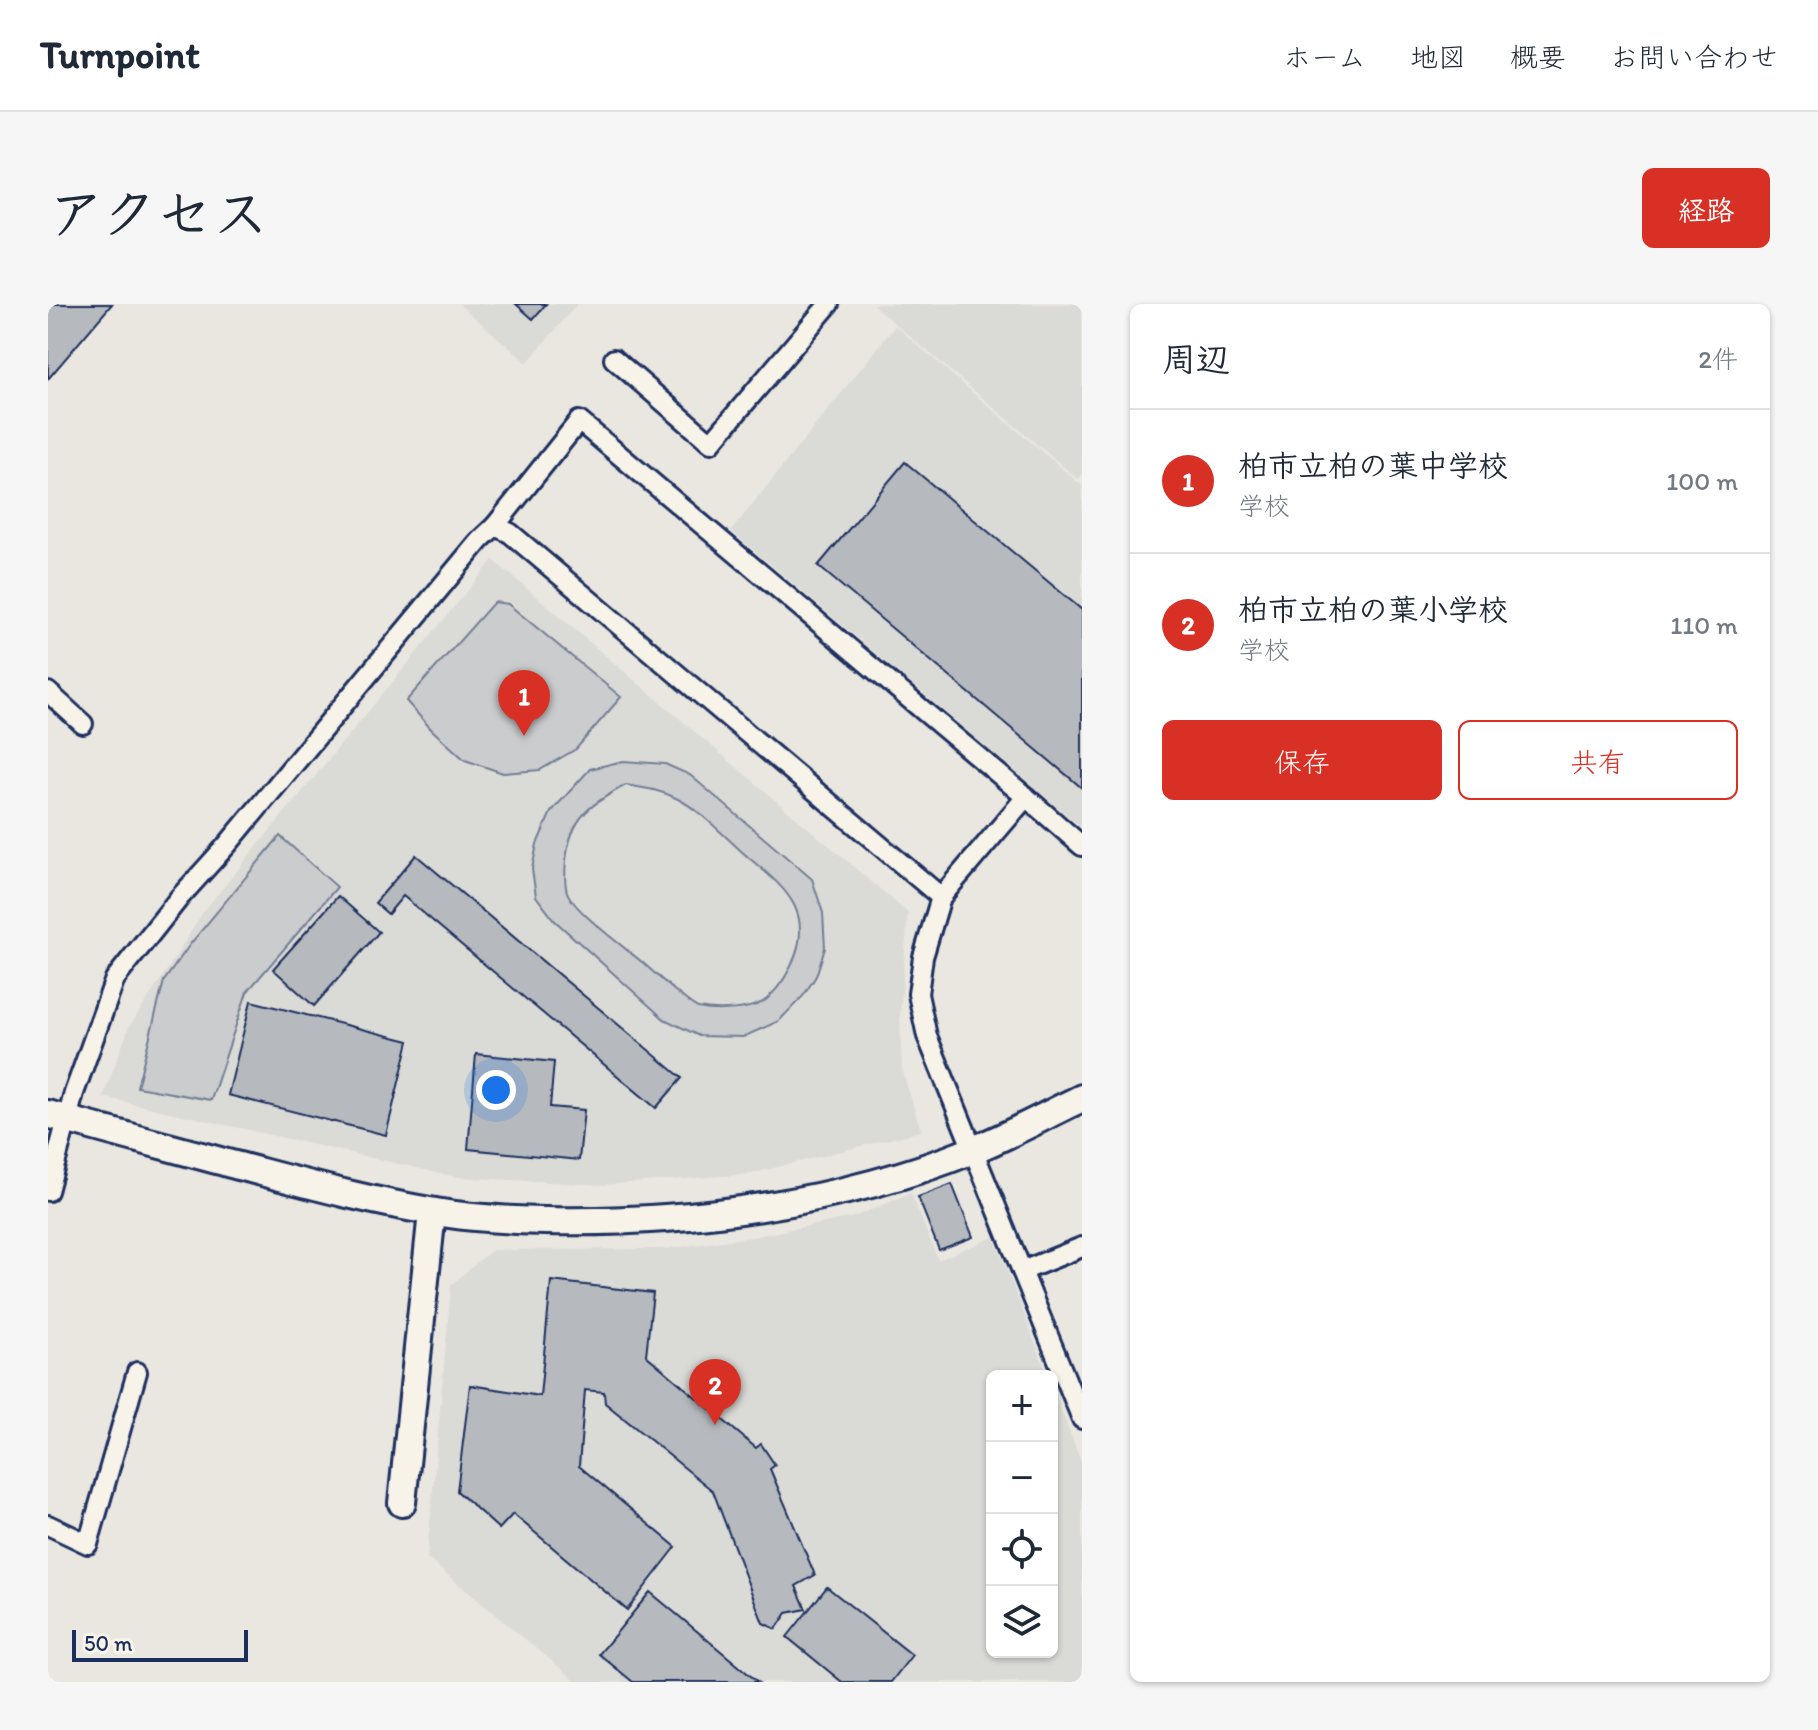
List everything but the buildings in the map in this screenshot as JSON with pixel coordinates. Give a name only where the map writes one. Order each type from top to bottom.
[{"type":"street","points":[[614,359],[711,443],[829,304]]},
{"type":"street","points":[[48,1191],[58,1117],[74,1093],[115,979],[180,897],[495,526],[579,421],[1082,846]]},
{"type":"street","points":[[495,526],[510,533],[941,897]]},
{"type":"street","points":[[48,692],[83,724]]},
{"type":"street","points":[[1026,797],[941,897],[923,957],[918,994],[927,1036],[1082,1419]]},
{"type":"street","points":[[58,1117],[336,1191],[432,1212],[509,1220],[595,1222],[732,1211],[849,1190],[973,1150],[1082,1098]]},
{"type":"street","points":[[402,1503],[432,1212]]},
{"type":"street","points":[[1022,1271],[1082,1247]]},
{"type":"street","points":[[48,1525],[88,1544],[137,1372]]},
{"type":"shaded area","points":[[459,304],[577,304],[527,363]]},
{"type":"shaded area","points":[[872,304],[1082,304],[1082,475],[1078,479]]},
{"type":"shaded area","points":[[895,326],[1082,486],[1082,828],[731,531]]},
{"type":"shaded area","points":[[493,560],[908,913],[900,1015],[902,1069],[921,1131],[750,1174],[604,1185],[456,1177],[103,1097],[129,1027],[203,912]]},
{"type":"shaded area","points":[[494,602],[508,604],[621,697],[576,749],[540,770],[503,773],[465,760],[406,701]]},
{"type":"shaded area","points":[[623,761],[665,764],[690,775],[812,879],[823,913],[825,948],[816,976],[804,995],[779,1021],[743,1037],[699,1036],[664,1019],[554,920],[536,896],[532,869],[537,844],[551,812],[590,769]],"holes":[[[626,785],[665,793],[695,809],[789,897],[800,930],[796,955],[784,979],[762,1002],[734,1009],[698,1008],[600,928],[571,900],[566,888],[565,869],[568,846],[577,823],[592,806]]]},
{"type":"shaded area","points":[[280,836],[337,887],[247,992],[211,1100],[137,1087],[164,981],[191,943]]},
{"type":"shaded area","points":[[911,1193],[938,1260],[994,1237],[1046,1370],[986,1370],[986,1658],[1058,1658],[1058,1402],[1082,1464],[1082,1682],[577,1682],[427,1558],[451,1285],[492,1250],[665,1249],[752,1237],[854,1217]]},
{"type":"place","name":"柏市立柏の葉中学校","points":[[524,736]]},
{"type":"place","name":"柏市立柏の葉小学校","points":[[715,1425]]}]
